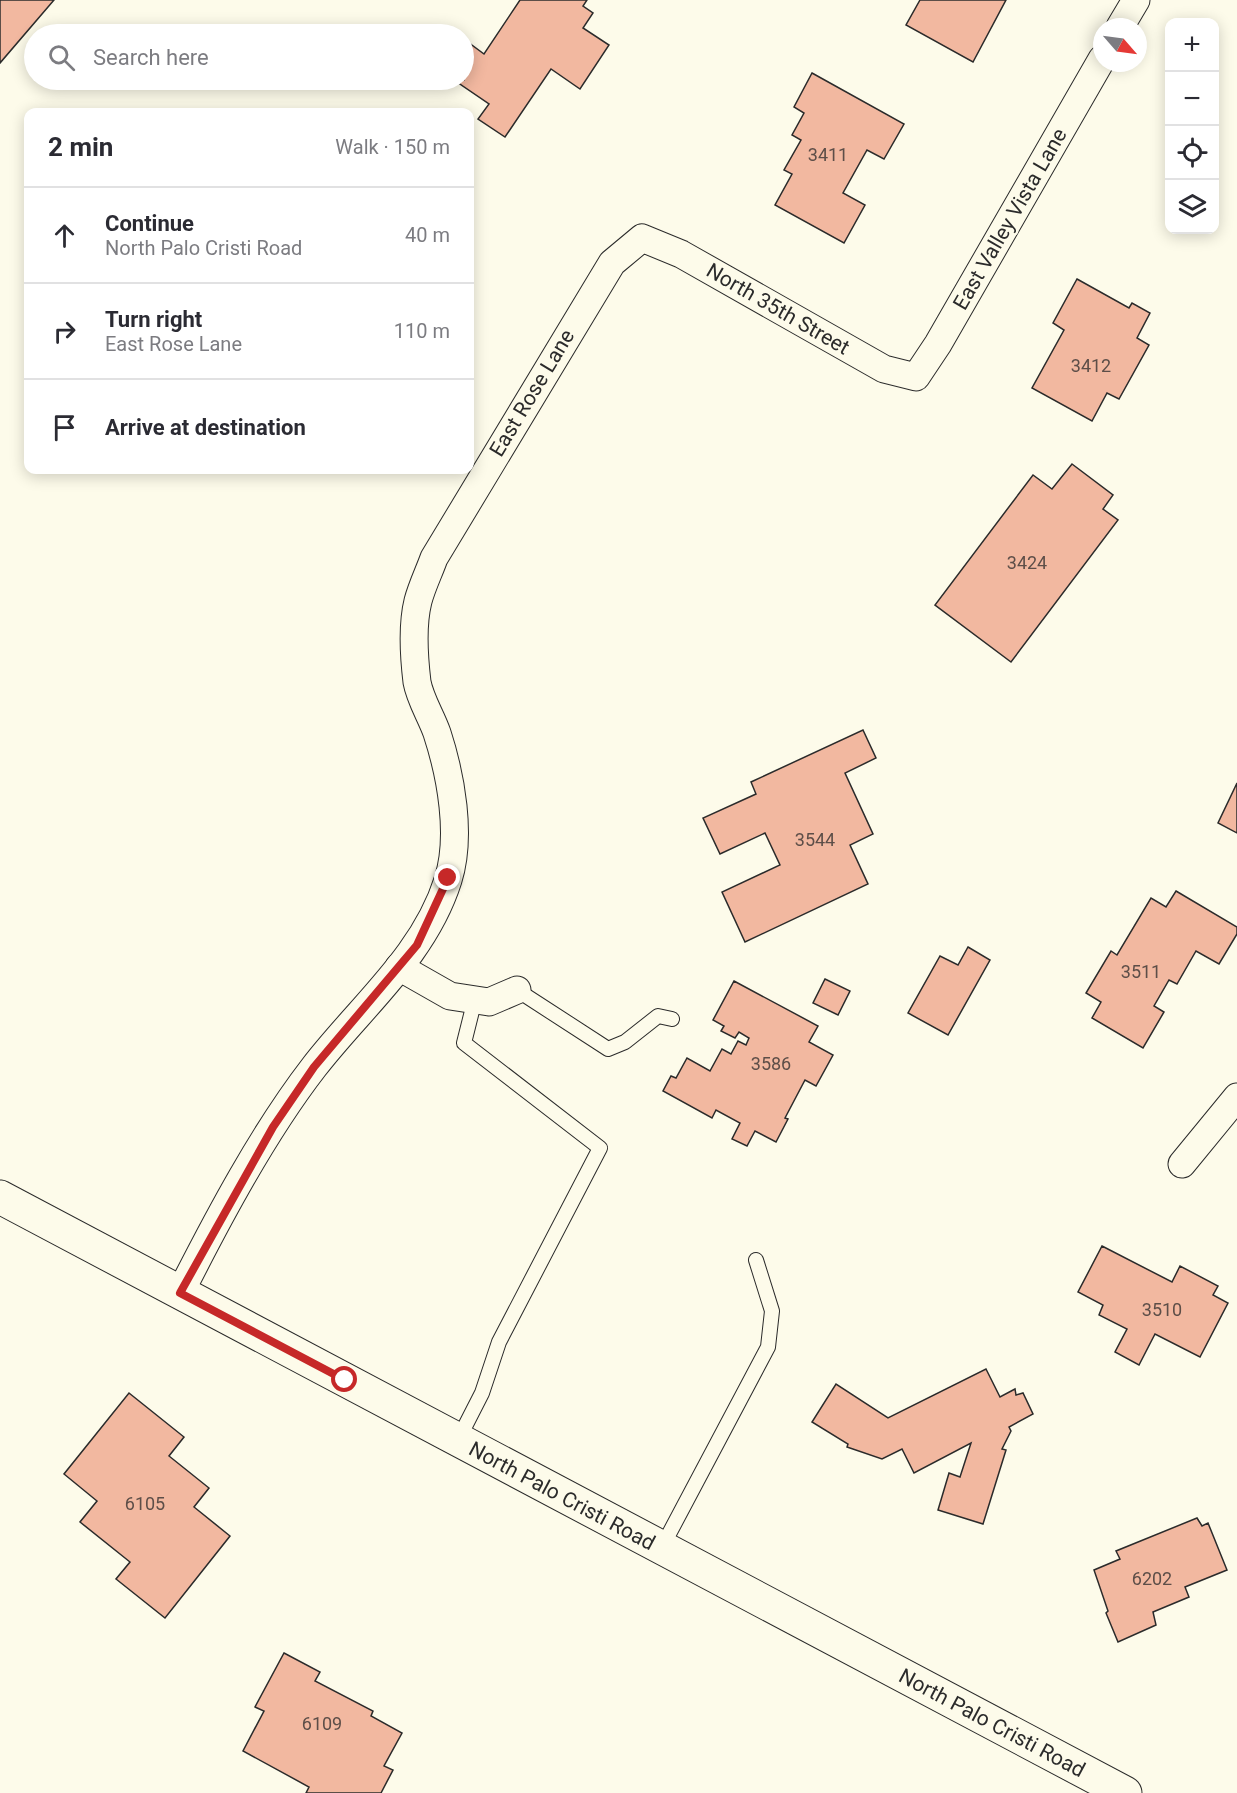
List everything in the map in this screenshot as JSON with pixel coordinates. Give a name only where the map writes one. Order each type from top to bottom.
[{"type":"street","points":[[1125,18],[1136,0]]},
{"type":"street","name":"East Valley Vista Lane","points":[[916,377],[938,344],[1095,72]]},
{"type":"street","name":"North 35th Street","points":[[642,238],[681,254],[884,369],[916,377]]},
{"type":"street","name":"East Rose Lane","points":[[180,1293],[273,1127],[314,1067],[417,945],[445,887],[453,838],[453,790],[436,733],[417,685],[414,648],[418,602],[434,558],[612,262],[642,238]]},
{"type":"street","points":[[399,967],[450,996],[489,1002],[517,990]]},
{"type":"street","points":[[1182,1164],[1237,1097]]},
{"type":"street","name":"North Palo Cristi Road","points":[[0,1197],[1125,1793]]},
{"type":"lane","points":[[517,990],[608,1049],[625,1042],[658,1016],[672,1018]]},
{"type":"lane","points":[[458,1440],[482,1393],[499,1342],[600,1148],[464,1043],[475,999]]},
{"type":"lane","points":[[661,1549],[768,1347],[772,1311],[756,1260]]},
{"type":"building","points":[[0,0],[54,0],[33,24],[24,24],[24,35],[0,63]]},
{"type":"building","points":[[520,0],[587,0],[583,6],[593,13],[583,28],[609,45],[580,89],[551,69],[505,137],[478,119],[489,104],[469,90],[474,90],[474,47],[484,54]]},
{"type":"building","points":[[920,0],[1006,0],[973,62],[906,25]]},
{"type":"building","points":[[812,73],[904,124],[884,159],[867,150],[843,193],[865,205],[844,243],[775,205],[792,174],[784,170],[801,140],[792,135],[804,113],[794,107]]},
{"type":"building","points":[[1077,279],[1129,308],[1132,303],[1150,313],[1137,338],[1149,345],[1119,399],[1107,393],[1092,421],[1032,388],[1064,330],[1053,323]]},
{"type":"building","points":[[1072,464],[1113,495],[1103,509],[1118,520],[1011,662],[935,605],[1033,475],[1052,489]]},
{"type":"building","points":[[863,730],[876,758],[845,773],[873,834],[850,845],[868,884],[745,942],[722,892],[780,865],[765,833],[720,854],[703,818],[756,794],[751,782]]},
{"type":"building","points":[[1237,783],[1237,833],[1218,823]]},
{"type":"building","points":[[1176,891],[1237,927],[1237,934],[1219,964],[1196,951],[1177,984],[1169,980],[1154,1006],[1164,1012],[1143,1048],[1092,1018],[1101,1002],[1086,993],[1111,951],[1117,955],[1151,898],[1166,907]]},
{"type":"building","points":[[968,947],[990,960],[948,1035],[908,1013],[940,956],[958,965]]},
{"type":"building","points":[[825,979],[850,991],[838,1015],[813,1003]]},
{"type":"building","points":[[734,981],[818,1026],[809,1042],[833,1055],[816,1086],[805,1080],[785,1118],[788,1119],[776,1142],[755,1131],[747,1146],[732,1139],[740,1123],[716,1110],[712,1118],[663,1091],[671,1076],[676,1078],[687,1058],[710,1071],[722,1049],[731,1054],[738,1041],[746,1045],[749,1038],[739,1032],[735,1038],[721,1031],[724,1026],[713,1020]]},
{"type":"building","points":[[1102,1246],[1172,1282],[1180,1266],[1218,1286],[1213,1295],[1228,1303],[1200,1357],[1155,1334],[1139,1365],[1115,1352],[1127,1329],[1099,1315],[1103,1305],[1078,1292]]},
{"type":"building","points":[[986,1369],[1000,1397],[1015,1389],[1016,1395],[1023,1393],[1033,1414],[1009,1427],[1011,1431],[1002,1449],[1006,1450],[983,1524],[938,1510],[949,1473],[960,1477],[971,1443],[914,1473],[902,1449],[882,1459],[847,1447],[848,1444],[812,1422],[836,1384],[888,1418]]},
{"type":"building","points":[[129,1393],[184,1437],[169,1456],[209,1488],[194,1507],[230,1536],[165,1618],[116,1579],[130,1562],[80,1522],[97,1501],[64,1474]]},
{"type":"building","points":[[1197,1518],[1202,1526],[1208,1523],[1227,1570],[1185,1587],[1189,1597],[1153,1612],[1156,1625],[1118,1642],[1106,1613],[1108,1611],[1094,1570],[1120,1559],[1116,1551]]},
{"type":"building","points":[[284,1653],[320,1672],[315,1681],[373,1711],[371,1716],[402,1733],[384,1766],[393,1770],[381,1793],[306,1793],[309,1787],[243,1751],[264,1711],[255,1707]]},
{"type":"route","points":[[345,1380],[180,1293],[199,1255],[273,1127],[314,1067],[381,991],[417,945],[435,912],[448,878]]}]
